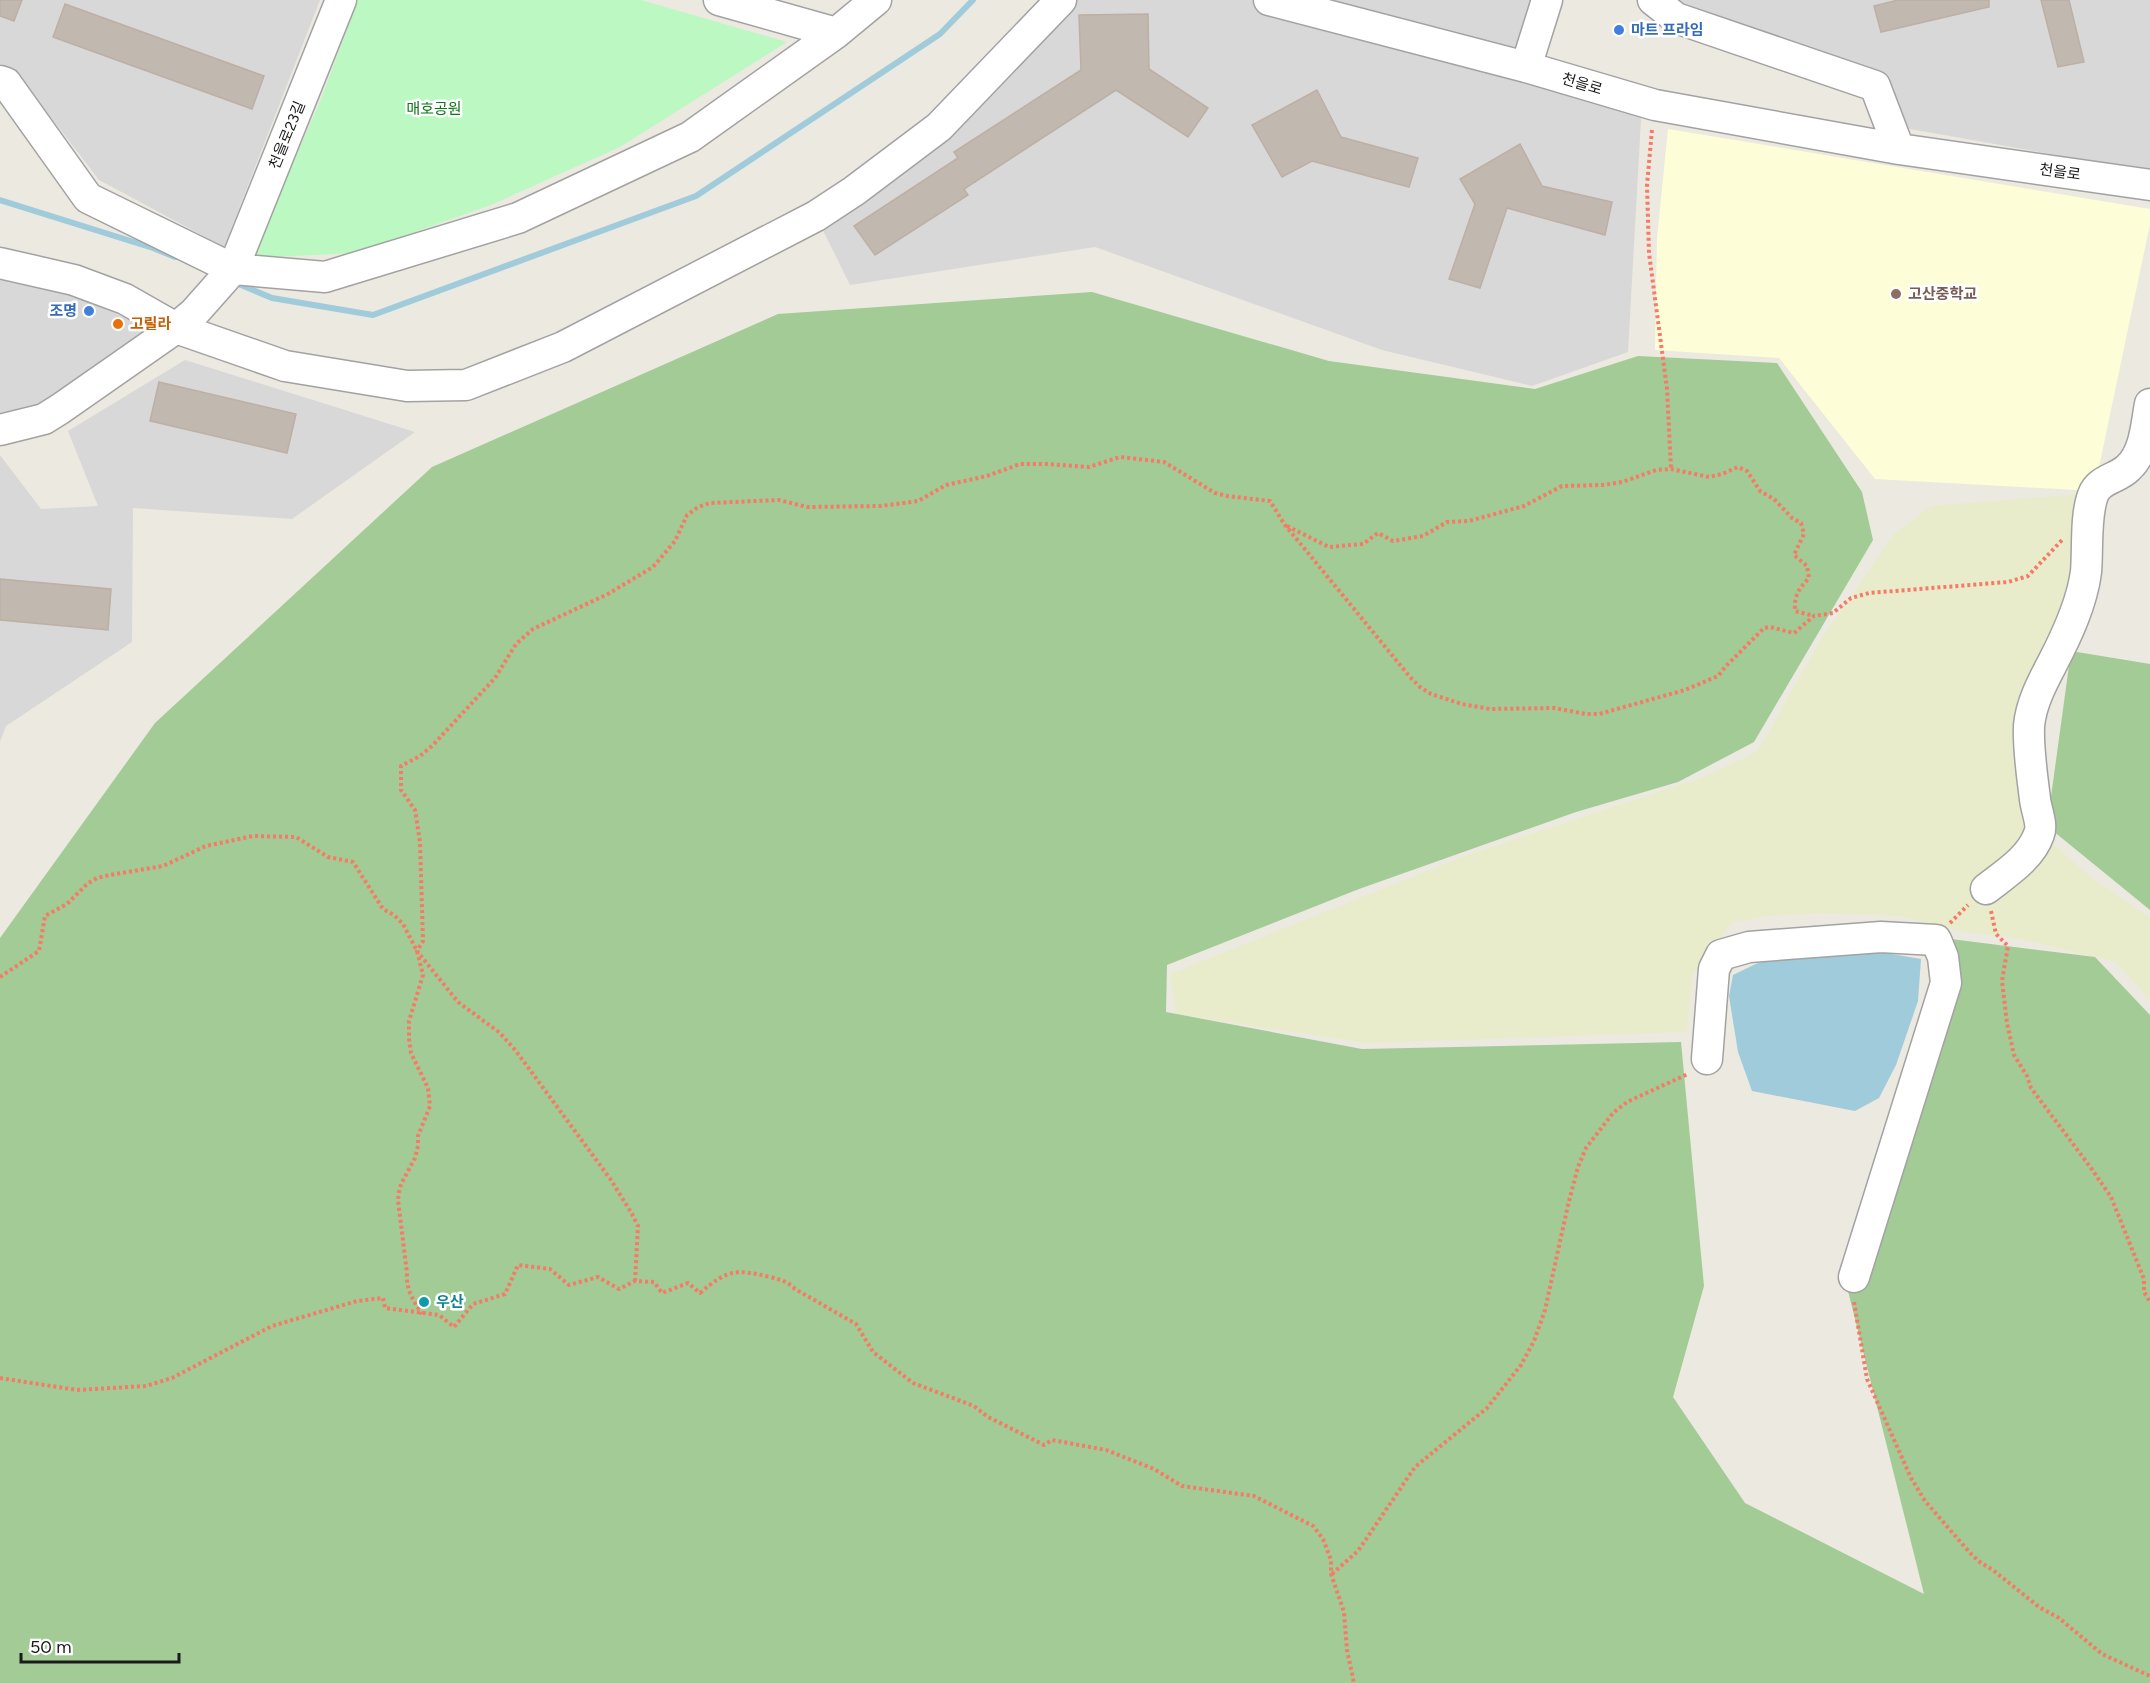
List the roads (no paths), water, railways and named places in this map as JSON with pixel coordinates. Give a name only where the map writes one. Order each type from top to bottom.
[{"type":"street","name":"천을로23길","points":[[185,320],[233,269],[341,0]]},
{"type":"street","points":[[719,0],[836,33]]},
{"type":"street","points":[[0,81],[6,82],[88,198],[233,269],[325,277],[518,218],[690,137],[836,33],[876,0]]},
{"type":"street","points":[[0,262],[74,280],[185,320],[285,366],[407,387],[466,385],[563,346],[816,216],[854,191],[939,127],[1060,0]]},
{"type":"street","name":"천을로","points":[[1269,0],[1526,67],[1654,105],[1899,149],[2150,185]]},
{"type":"street","points":[[1526,67],[1547,0]]},
{"type":"street","points":[[1653,0],[1676,18],[1875,86],[1899,149]]},
{"type":"street","points":[[0,430],[44,419],[185,320]]},
{"type":"street","points":[[1986,889],[2025,856],[2036,843],[2041,830],[2032,778],[2030,725],[2041,684],[2068,631],[2082,588],[2086,571],[2085,554],[2092,497],[2098,486],[2128,469],[2137,457],[2145,434],[2150,404]]},
{"type":"street","points":[[1707,1059],[1714,969],[1721,955],[1749,947],[1881,937],[1936,940],[1943,957],[1946,983],[1854,1277]]},
{"type":"water","points":[[1880,952],[1921,959],[1918,1001],[1896,1065],[1879,1098],[1855,1111],[1752,1091],[1738,1052],[1729,996],[1733,975],[1764,960]]},
{"type":"waterway","points":[[234,282],[272,298],[373,315],[696,196],[940,34],[973,0]]},
{"type":"waterway","points":[[0,200],[175,257]]},
{"type":"place","name":"마트 프라임","points":[[1619,30]]},
{"type":"place","name":"고산중학교","points":[[1896,294]]},
{"type":"place","name":"조명","points":[[89,311]]},
{"type":"place","name":"고릴라","points":[[118,324]]},
{"type":"place","name":"우산","points":[[424,1302]]},
{"type":"park label","name":"매호공원","points":[[434,109]]}]
